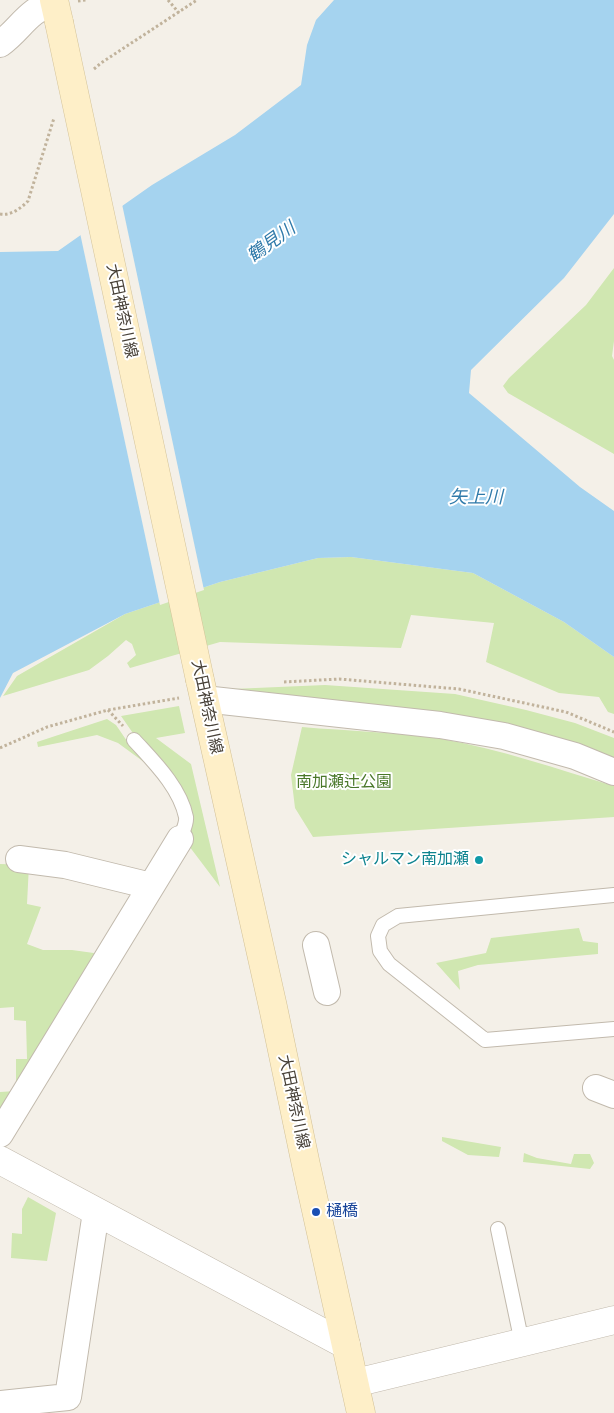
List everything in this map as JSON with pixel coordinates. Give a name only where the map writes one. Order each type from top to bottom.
[{"type":"main road","name":"大田神奈川線","points":[[56,8],[196,692],[271,997],[361,1413]]},
{"type":"street","points":[[0,44],[12,34],[30,13],[56,8]]},
{"type":"street","points":[[196,692],[440,725],[504,736],[575,756],[614,772]]},
{"type":"street","points":[[0,1134],[180,839]]},
{"type":"street","points":[[19,859],[65,865],[151,886]]},
{"type":"street","points":[[316,945],[327,992]]},
{"type":"street","points":[[0,1160],[346,1345]]},
{"type":"street","points":[[0,1404],[68,1397],[96,1212]]},
{"type":"street","points":[[355,1384],[614,1320]]},
{"type":"lane","points":[[134,740],[158,766],[175,791],[186,817],[180,839]]},
{"type":"lane","points":[[614,895],[398,916],[383,924],[378,936],[380,951],[390,964],[485,1040],[614,1029]]},
{"type":"lane","points":[[498,1229],[522,1342]]},
{"type":"path","points":[[168,0],[179,13]]},
{"type":"path","points":[[283,682],[339,679],[459,688],[566,712],[614,732]]},
{"type":"path","points":[[0,748],[47,727],[108,710],[196,692]]},
{"type":"path","points":[[108,710],[134,740]]},
{"type":"green space","points":[[614,268],[614,341],[612,356],[614,360],[614,454],[508,393],[503,386],[509,378],[586,305]]},
{"type":"green space","points":[[351,557],[473,573],[564,622],[614,657],[614,714],[608,712],[599,697],[559,693],[486,662],[494,623],[411,615],[401,648],[220,642],[130,668],[127,663],[136,655],[132,644],[126,640],[89,670],[3,696],[17,676],[125,614],[220,582],[318,558]]},
{"type":"green space","points":[[325,685],[455,694],[526,710],[575,723],[614,738],[614,759],[237,694],[232,689]]},
{"type":"green space","points":[[179,706],[185,733],[156,738],[191,764],[220,887],[186,842],[192,818],[121,716]]},
{"type":"green space","points":[[107,719],[116,725],[129,744],[148,765],[118,743],[97,735],[38,747],[37,742]]},
{"type":"green space","name":"南加瀬辻公園","points":[[302,727],[390,733],[442,739],[528,760],[614,786],[614,817],[313,837],[295,808],[291,775]]},
{"type":"green space","points":[[0,864],[29,865],[27,904],[41,907],[27,944],[43,950],[72,950],[101,954],[0,1122],[0,1092],[16,1091],[16,1059],[27,1059],[26,1021],[14,1020],[14,1007],[0,1008]]},
{"type":"green space","points":[[579,928],[583,941],[598,943],[598,954],[478,965],[458,971],[460,990],[436,963],[486,953],[491,938]]},
{"type":"green space","points":[[442,1137],[501,1147],[499,1157],[468,1155],[442,1141]]},
{"type":"green space","points":[[524,1153],[537,1158],[571,1164],[574,1154],[590,1154],[594,1163],[590,1169],[523,1162]]},
{"type":"green space","points":[[28,1197],[56,1213],[47,1261],[11,1258],[12,1233],[22,1234],[22,1209]]},
{"type":"water","points":[[334,0],[614,0],[614,214],[564,278],[471,370],[469,393],[580,487],[614,511],[614,657],[564,622],[473,573],[351,557],[318,558],[220,582],[125,614],[13,673],[0,698],[0,252],[58,251],[152,185],[235,135],[301,85],[307,45],[316,20]]},
{"type":"pier","points":[[122,204],[204,590],[160,605],[80,233]]},
{"type":"place","name":"シャルマン南加瀬","points":[[479,860]]},
{"type":"place","name":"樋橋","points":[[316,1212]]},
{"type":"water label","name":"鶴見川","points":[[272,243]]},
{"type":"water label","name":"矢上川","points":[[476,498]]}]
